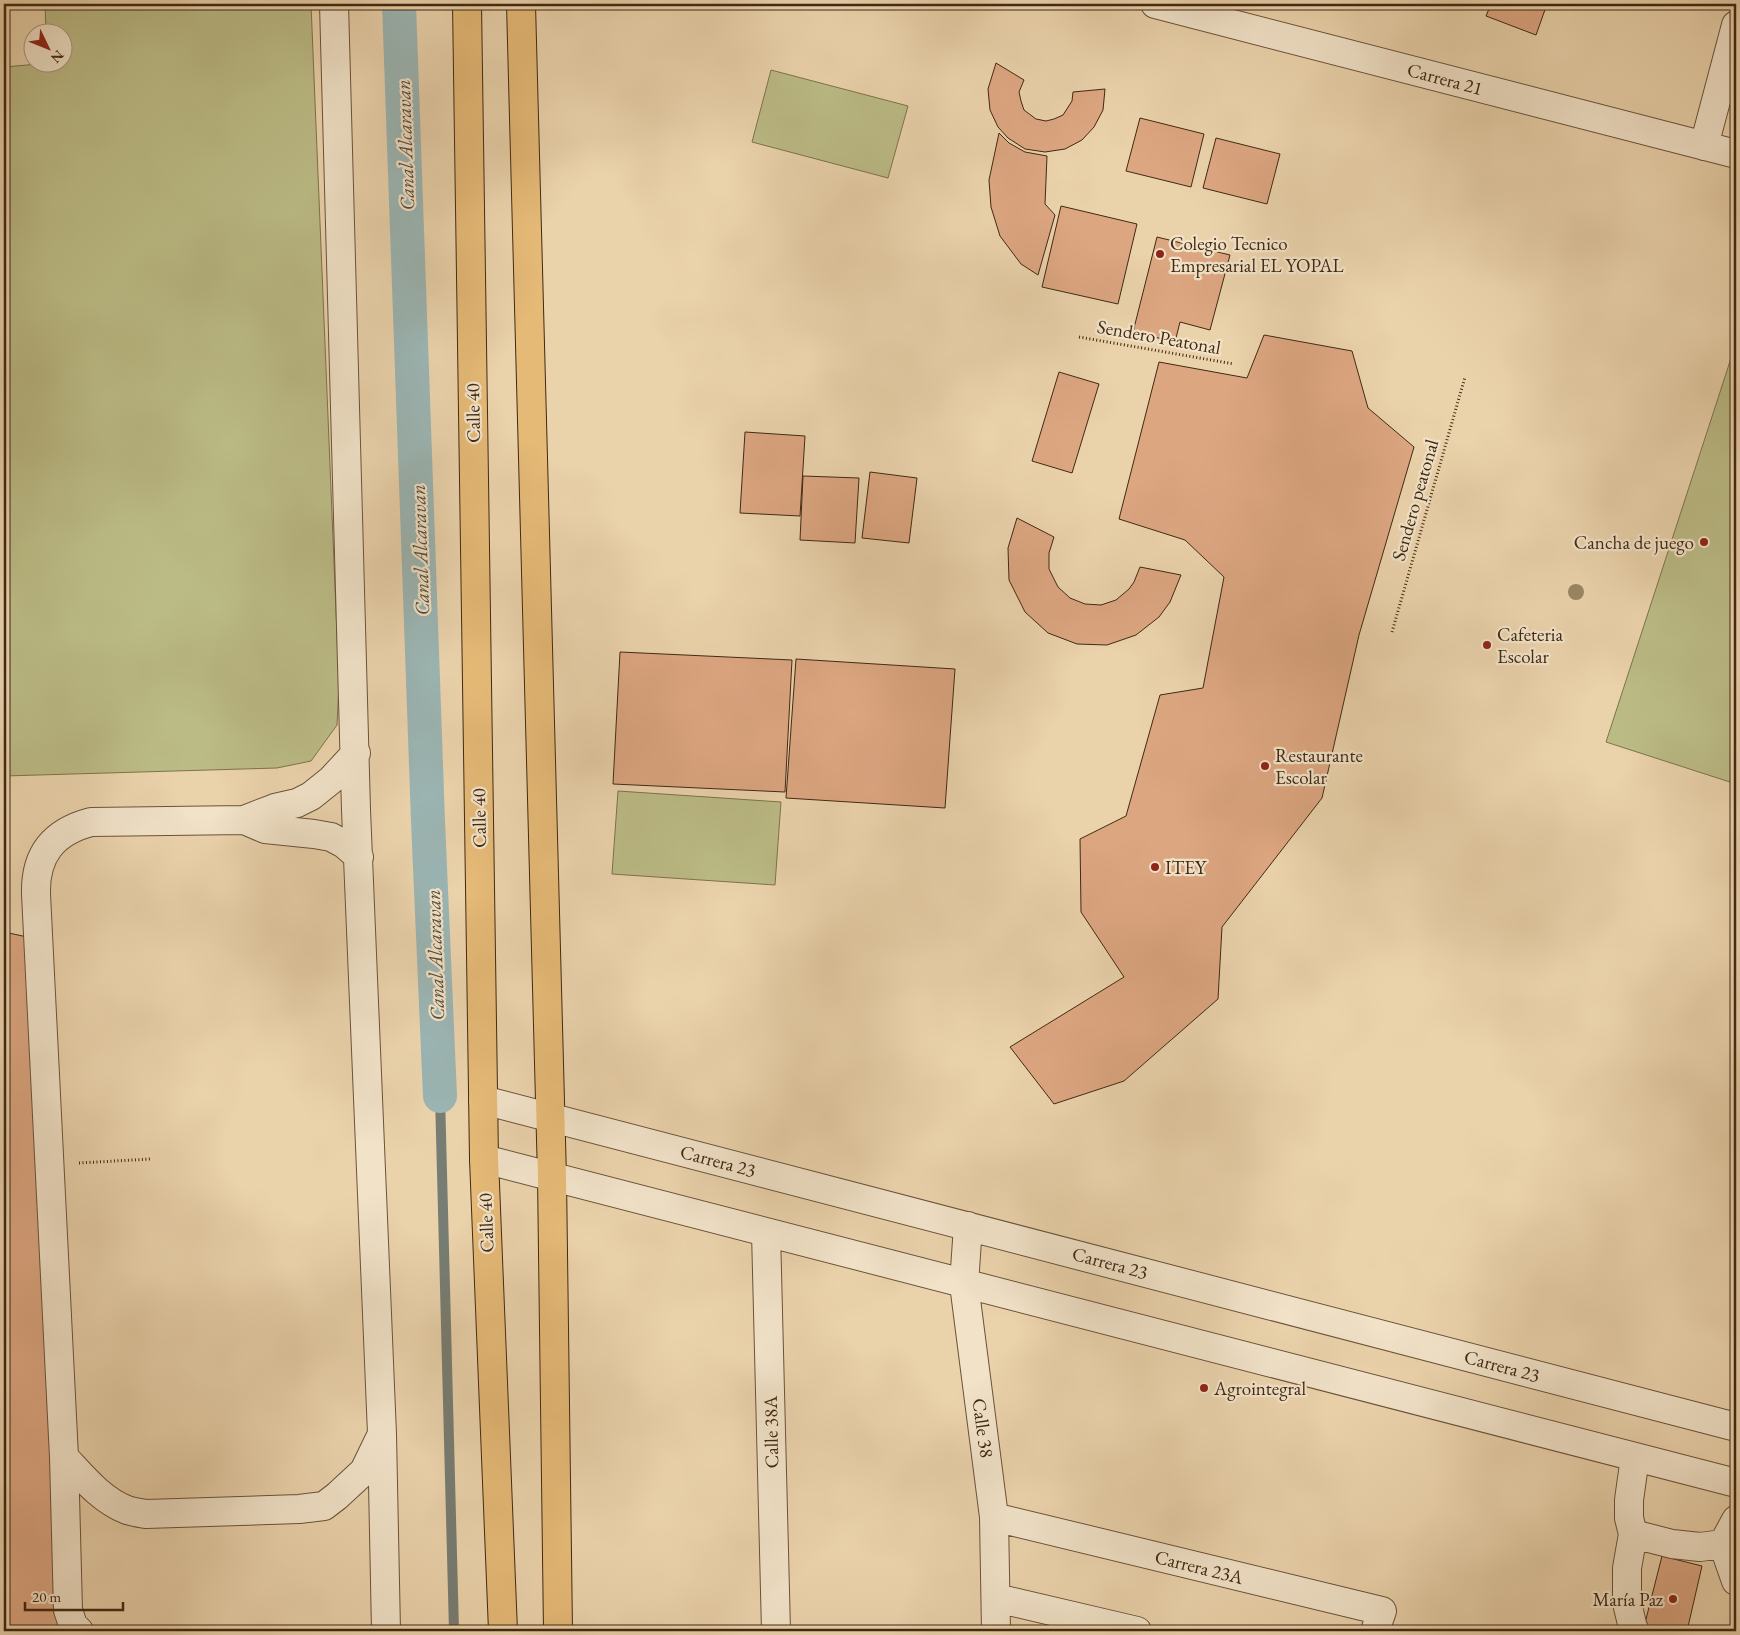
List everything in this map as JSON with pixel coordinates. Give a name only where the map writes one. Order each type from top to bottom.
[{"type":"main road","name":"Calle 40","points":[[466,4],[484,1159],[503,1631]]},
{"type":"main road","points":[[521,4],[551,1118],[558,1631]]},
{"type":"street","points":[[334,4],[356,752],[356,810],[382,1434],[386,1631]]},
{"type":"street","name":"Carrera 21","points":[[1155,4],[1233,14],[1736,154]]},
{"type":"street","points":[[1704,146],[1736,25]]},
{"type":"street","points":[[79,1631],[73,1625],[68,1610],[64,1457],[36,894],[36,878],[41,859],[50,844],[64,832],[91,822],[244,820],[275,808],[297,803],[311,796],[331,780],[356,752]]},
{"type":"street","points":[[244,820],[265,830],[331,837],[344,844],[359,857]]},
{"type":"street","name":"Carrera 23","points":[[483,1100],[1736,1427]]},
{"type":"street","points":[[484,1159],[1736,1483]]},
{"type":"street","name":"Calle 38","points":[[968,1226],[964,1284],[994,1517],[996,1631]]},
{"type":"street","name":"Calle 38A","points":[[766,1232],[776,1631]]},
{"type":"street","points":[[64,1457],[94,1488],[111,1502],[127,1510],[146,1514],[299,1509],[324,1506],[338,1496],[364,1471],[382,1434]]},
{"type":"street","points":[[1635,1457],[1629,1500],[1629,1518],[1633,1534],[1627,1568],[1627,1602],[1633,1628],[1636,1631]]},
{"type":"street","name":"Carrera 23A","points":[[994,1517],[1382,1611],[1375,1631]]},
{"type":"street","points":[[1736,1520],[1723,1544],[1736,1581]]},
{"type":"street","points":[[1633,1534],[1672,1544],[1700,1547],[1723,1544]]},
{"type":"street","points":[[996,1598],[1137,1631]]},
{"type":"path","name":"Sendero Peatonal","points":[[1079,338],[1234,364]]},
{"type":"path","name":"Sendero peatonal","points":[[1392,632],[1465,377]]},
{"type":"path","points":[[50,1164],[151,1159]]},
{"type":"green space","points":[[45,4],[311,4],[339,684],[337,725],[311,761],[277,768],[4,776],[4,67],[22,65],[22,72],[72,72],[72,22],[46,22]]},
{"type":"green space","points":[[771,70],[908,106],[888,178],[752,142]]},
{"type":"green space","name":"Cancha de juego","points":[[1736,343],[1736,784],[1606,742]]},
{"type":"green space","points":[[618,791],[781,802],[775,885],[612,874]]},
{"type":"building","points":[[1491,4],[1547,4],[1536,35],[1486,16]]},
{"type":"building","points":[[996,63],[1024,80],[1019,92],[1021,101],[1024,110],[1036,119],[1046,121],[1063,115],[1072,101],[1073,92],[1105,89],[1103,110],[1094,127],[1082,140],[1065,149],[1045,152],[1025,149],[1008,138],[998,127],[990,110],[988,89]]},
{"type":"building","points":[[1140,118],[1204,134],[1191,187],[1126,171]]},
{"type":"building","points":[[999,133],[1009,143],[1025,152],[1047,156],[1045,204],[1055,215],[1038,275],[1021,264],[1000,236],[991,207],[989,180]]},
{"type":"building","points":[[1216,138],[1280,154],[1267,204],[1203,188]]},
{"type":"building","points":[[1061,206],[1137,224],[1118,304],[1042,287]]},
{"type":"building","points":[[1157,237],[1230,255],[1210,330],[1180,322],[1175,342],[1133,332]]},
{"type":"building","points":[[1264,335],[1352,351],[1368,408],[1414,447],[1359,635],[1322,798],[1222,927],[1218,999],[1124,1081],[1054,1104],[1010,1047],[1124,977],[1081,912],[1080,839],[1126,816],[1160,695],[1203,688],[1224,577],[1185,540],[1119,519],[1159,362],[1247,378]]},
{"type":"building","points":[[1059,372],[1099,384],[1072,473],[1032,461]]},
{"type":"building","points":[[745,432],[805,436],[800,516],[740,513]]},
{"type":"building","points":[[870,472],[917,478],[909,543],[862,538]]},
{"type":"building","points":[[803,476],[859,478],[855,543],[800,540]]},
{"type":"building","points":[[1017,518],[1054,537],[1049,553],[1049,569],[1058,587],[1070,598],[1085,604],[1101,605],[1116,600],[1129,589],[1140,567],[1181,575],[1170,602],[1159,617],[1136,635],[1107,645],[1077,644],[1048,633],[1025,612],[1009,580],[1008,548]]},
{"type":"building","points":[[620,652],[792,660],[785,792],[613,784]]},
{"type":"building","points":[[796,659],[955,669],[945,808],[786,798]]},
{"type":"building","points":[[4,932],[32,938],[64,1631],[4,1631]]},
{"type":"building","name":"María Paz","points":[[1662,1556],[1702,1566],[1687,1631],[1643,1631]]},
{"type":"waterway","name":"Canal Alcaravan","points":[[399,4],[428,821],[440,1096]]},
{"type":"waterway","points":[[440,1096],[454,1631]]},
{"type":"place","name":"Colegio Tecnico Empresarial EL YOPAL","points":[[1160,254]]},
{"type":"place","name":"Cancha de juego","points":[[1704,542]]},
{"type":"place","name":"Cafeteria Escolar","points":[[1487,645]]},
{"type":"place","name":"Restaurante Escolar","points":[[1265,766]]},
{"type":"place","name":"ITEY","points":[[1155,867]]},
{"type":"place","name":"Agrointegral","points":[[1204,1388]]},
{"type":"place","name":"María Paz","points":[[1673,1599]]}]
